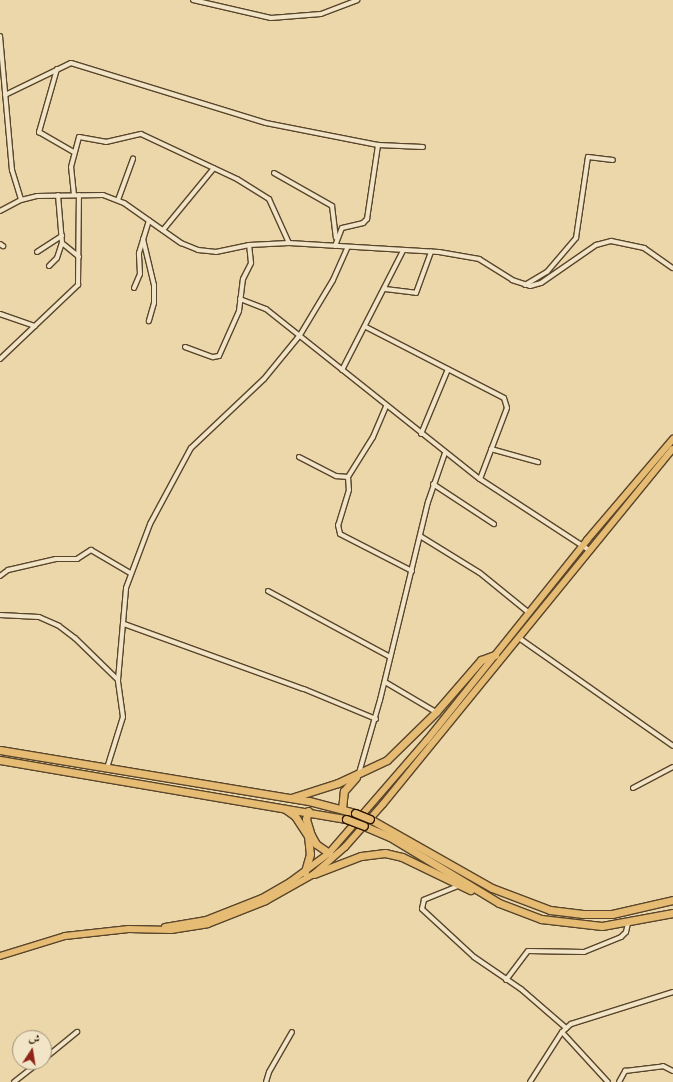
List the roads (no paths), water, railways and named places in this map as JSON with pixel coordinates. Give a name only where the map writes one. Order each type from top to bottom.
[{"type":"highway","points":[[289,798],[358,774],[387,760],[436,712],[481,660],[497,657]]},
{"type":"highway","points":[[0,750],[289,798],[342,809],[370,819],[482,882],[532,905],[569,913],[598,914],[673,900]]},
{"type":"highway","points":[[0,760],[52,771],[281,806],[346,819],[390,837],[512,910],[557,923],[602,926],[628,923],[673,913]]},
{"type":"highway","points":[[52,771],[54,760]]},
{"type":"highway","points":[[342,809],[344,791],[358,774]]},
{"type":"highway","points":[[281,806],[295,816],[308,836],[310,854],[305,872]]},
{"type":"highway","points":[[308,811],[306,820],[311,835],[316,844],[329,853]]},
{"type":"highway","points":[[314,874],[361,856],[385,852],[402,857],[458,886],[480,892]]},
{"type":"main road","points":[[0,956],[65,936],[197,926],[239,911],[314,874],[345,847],[383,804],[497,657],[528,612],[582,545],[673,439]]},
{"type":"main road","points":[[239,911],[305,872],[329,853],[497,657],[519,638],[589,550],[673,449]]},
{"type":"street","points":[[193,0],[271,18],[322,14],[357,0]]},
{"type":"street","points":[[0,36],[12,170],[21,200]]},
{"type":"street","points":[[5,95],[72,63],[266,124],[378,145],[423,147]]},
{"type":"street","points":[[57,69],[39,132],[73,152]]},
{"type":"street","points":[[74,195],[70,176],[73,152],[81,136],[106,142],[138,133],[214,168],[269,199],[290,243]]},
{"type":"street","points":[[336,240],[342,228],[363,223],[367,219],[378,145]]},
{"type":"street","points":[[525,285],[547,272],[576,238],[588,158],[613,160]]},
{"type":"street","points":[[118,200],[133,159]]},
{"type":"street","points":[[163,230],[214,168]]},
{"type":"street","points":[[274,173],[332,206],[335,213],[335,246]]},
{"type":"street","points":[[49,266],[57,258],[62,243],[58,195]]},
{"type":"street","points":[[0,211],[21,200],[58,195],[103,195],[118,200],[163,230],[198,250],[216,252],[248,245],[290,243],[347,248],[431,252],[479,259],[512,280],[525,285],[541,283],[596,245],[611,241],[644,248],[673,268]]},
{"type":"street","points":[[0,359],[78,285],[79,195]]},
{"type":"street","points":[[134,288],[140,274],[139,253],[149,221]]},
{"type":"street","points":[[37,252],[62,236]]},
{"type":"street","points":[[143,239],[154,285],[154,303],[149,321]]},
{"type":"street","points":[[62,243],[79,257]]},
{"type":"street","points":[[186,347],[213,357],[219,356],[235,326],[243,279],[251,263],[248,245]]},
{"type":"street","points":[[107,768],[123,717],[118,680],[130,573],[153,518],[186,454],[209,429],[264,379],[300,335],[347,248]]},
{"type":"street","points":[[342,370],[366,327],[403,251]]},
{"type":"street","points":[[385,289],[416,293],[431,252]]},
{"type":"street","points":[[240,299],[266,309],[445,453],[480,479],[589,550]]},
{"type":"street","points":[[0,314],[35,326]]},
{"type":"street","points":[[366,327],[505,400],[506,408],[480,479]]},
{"type":"street","points":[[421,434],[448,369]]},
{"type":"street","points":[[386,406],[373,437],[348,477],[349,490],[338,526],[340,534],[412,571]]},
{"type":"street","points":[[490,450],[538,462]]},
{"type":"street","points":[[358,774],[376,719],[433,484],[445,453]]},
{"type":"street","points":[[298,457],[336,476],[348,477]]},
{"type":"street","points":[[433,484],[494,524]]},
{"type":"street","points":[[420,536],[480,573],[528,612]]},
{"type":"street","points":[[0,576],[8,570],[56,559],[79,558],[91,550],[130,573]]},
{"type":"street","points":[[268,591],[390,657]]},
{"type":"street","points":[[0,615],[39,618],[59,626],[75,638],[118,680]]},
{"type":"street","points":[[124,624],[304,689],[376,719]]},
{"type":"street","points":[[519,638],[673,746]]},
{"type":"street","points":[[384,682],[436,712]]},
{"type":"street","points":[[632,788],[673,767]]},
{"type":"street","points":[[458,886],[424,900],[422,909],[474,956],[566,1028]]},
{"type":"street","points":[[506,980],[528,951],[584,952],[621,937],[626,932],[628,923]]},
{"type":"street","points":[[530,1082],[566,1028],[582,1020],[673,992]]},
{"type":"street","points":[[52,1052],[77,1032]]},
{"type":"street","points":[[266,1082],[268,1072],[292,1032]]},
{"type":"street","points":[[562,1032],[608,1082]]},
{"type":"street","points":[[619,1082],[625,1071],[663,1066],[673,1071]]},
{"type":"street","points":[[14,1082],[30,1070]]}]
